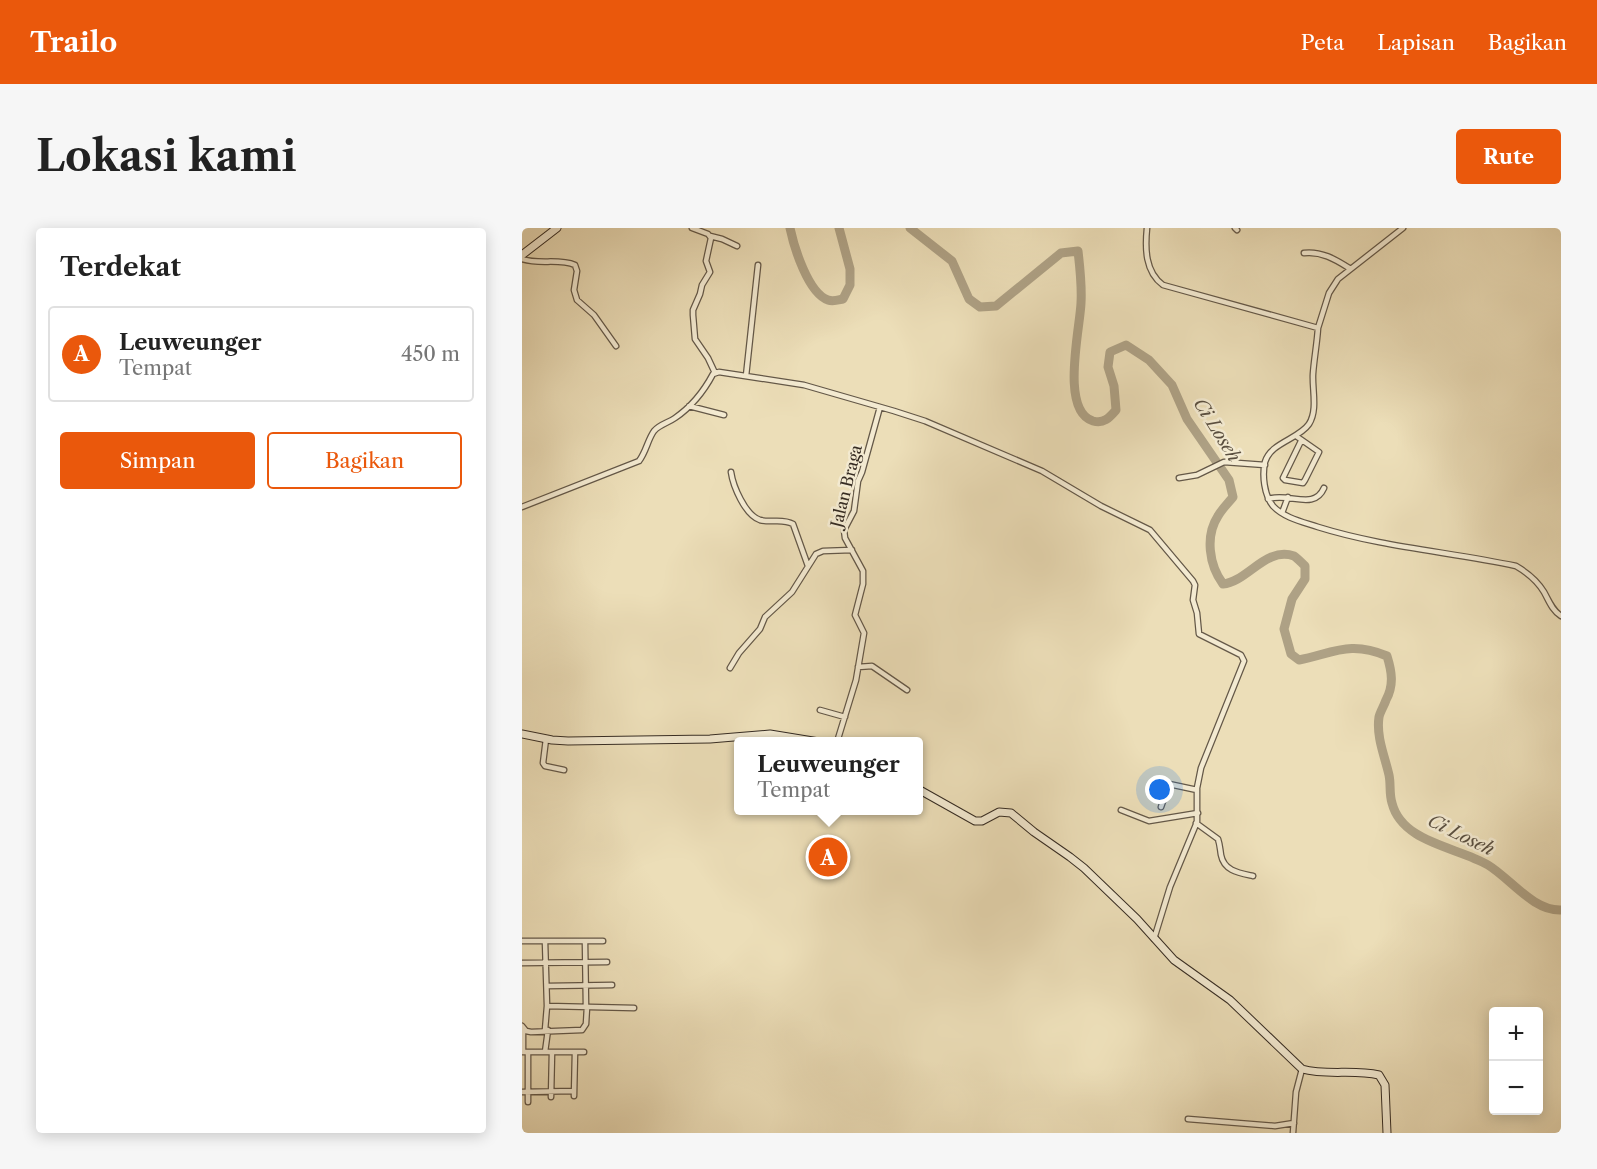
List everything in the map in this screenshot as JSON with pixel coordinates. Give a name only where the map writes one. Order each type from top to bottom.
[{"type":"street","points":[[557,228],[522,257],[532,261],[567,262],[575,265],[577,272],[574,290],[577,300],[594,315],[616,346]]},
{"type":"street","points":[[692,228],[737,246]]},
{"type":"street","points":[[1147,228],[1147,261],[1152,272],[1163,285],[1318,328]]},
{"type":"street","points":[[1403,228],[1349,268],[1331,288],[1318,328],[1313,370],[1311,421],[1301,433],[1268,456],[1264,481],[1268,499],[1282,513],[1355,538],[1516,566],[1533,576],[1553,608],[1561,616]]},
{"type":"street","points":[[710,236],[706,261],[710,272],[702,285],[693,315],[695,339],[715,373]]},
{"type":"street","points":[[1304,253],[1326,256],[1349,268]]},
{"type":"street","points":[[746,376],[758,265]]},
{"type":"street","points":[[715,373],[804,385],[925,421],[1061,481],[1101,506],[1150,530],[1191,577],[1195,585],[1193,600],[1198,616],[1199,634],[1241,655],[1244,661],[1201,768],[1197,790],[1197,819],[1170,887],[1154,939]]},
{"type":"street","points":[[522,507],[636,463],[657,428],[675,418],[689,406],[715,373]]},
{"type":"street","points":[[689,406],[724,415]]},
{"type":"street","name":"Jalan Braga","points":[[838,737],[856,680],[864,633],[855,615],[863,578],[860,564],[844,530],[854,511],[858,481],[880,407]]},
{"type":"street","points":[[1296,436],[1319,454],[1303,483],[1298,484],[1283,478],[1301,441]]},
{"type":"street","points":[[1179,478],[1197,475],[1220,464],[1233,462],[1265,465]]},
{"type":"street","points":[[731,472],[739,496],[758,519],[785,521],[793,524],[808,566]]},
{"type":"street","points":[[1268,499],[1278,496],[1311,501],[1318,498],[1324,488]]},
{"type":"street","points":[[1282,513],[1288,497]]},
{"type":"street","points":[[730,668],[760,629],[765,617],[792,592],[819,552],[852,550]]},
{"type":"street","points":[[858,667],[870,665],[907,690]]},
{"type":"street","points":[[820,710],[845,717]]},
{"type":"street","points":[[522,734],[568,741],[710,739],[770,734],[791,737]]},
{"type":"street","points":[[546,739],[543,763],[545,766],[564,770]]},
{"type":"street","points":[[1161,807],[1169,784],[1197,790]]},
{"type":"street","points":[[923,792],[975,821],[982,821],[999,812],[1011,813],[1084,868],[1137,919],[1174,960],[1230,1000],[1302,1069],[1314,1072],[1358,1071],[1379,1075],[1385,1085],[1386,1133]]},
{"type":"street","points":[[1121,810],[1149,821],[1197,819],[1218,839],[1221,857],[1226,866],[1237,872],[1253,876]]},
{"type":"street","points":[[522,941],[603,941]]},
{"type":"street","points":[[545,941],[547,986],[545,1052]]},
{"type":"street","points":[[523,1027],[531,1032],[584,1029],[586,1024],[585,941]]},
{"type":"street","points":[[522,963],[607,962]]},
{"type":"street","points":[[547,986],[612,986]]},
{"type":"street","points":[[547,1006],[634,1008]]},
{"type":"street","points":[[523,1027],[528,1102]]},
{"type":"street","points":[[524,1052],[584,1052]]},
{"type":"street","points":[[551,1094],[552,1052]]},
{"type":"street","points":[[522,1092],[574,1093],[575,1052]]},
{"type":"street","points":[[1293,1133],[1296,1092],[1302,1069]]},
{"type":"street","points":[[1188,1119],[1275,1126],[1294,1123]]},
{"type":"waterway","name":"Ci Loseh","points":[[790,228],[808,279],[821,296],[832,301],[843,299],[850,285],[850,269],[839,228]]},
{"type":"waterway","name":"Ci Loseh","points":[[910,228],[952,261],[969,299],[980,307],[996,306],[1061,253],[1078,251],[1081,297],[1074,386],[1077,402],[1083,414],[1093,421],[1100,422],[1109,418],[1116,410],[1114,386],[1108,367],[1110,352],[1126,345],[1149,360],[1172,385],[1187,419],[1229,480],[1233,497],[1214,524],[1210,541],[1214,568],[1223,584],[1232,582],[1274,556],[1284,554],[1294,556],[1301,562],[1305,566],[1305,579],[1292,599],[1284,629],[1291,654],[1299,660],[1343,649],[1363,649],[1387,656],[1391,684],[1378,724],[1381,747],[1389,775],[1391,800],[1398,816],[1407,827],[1419,835],[1488,865],[1532,900],[1551,909],[1561,910]]},
{"type":"place","name":"Leuweunger","points":[[828,857]]}]
